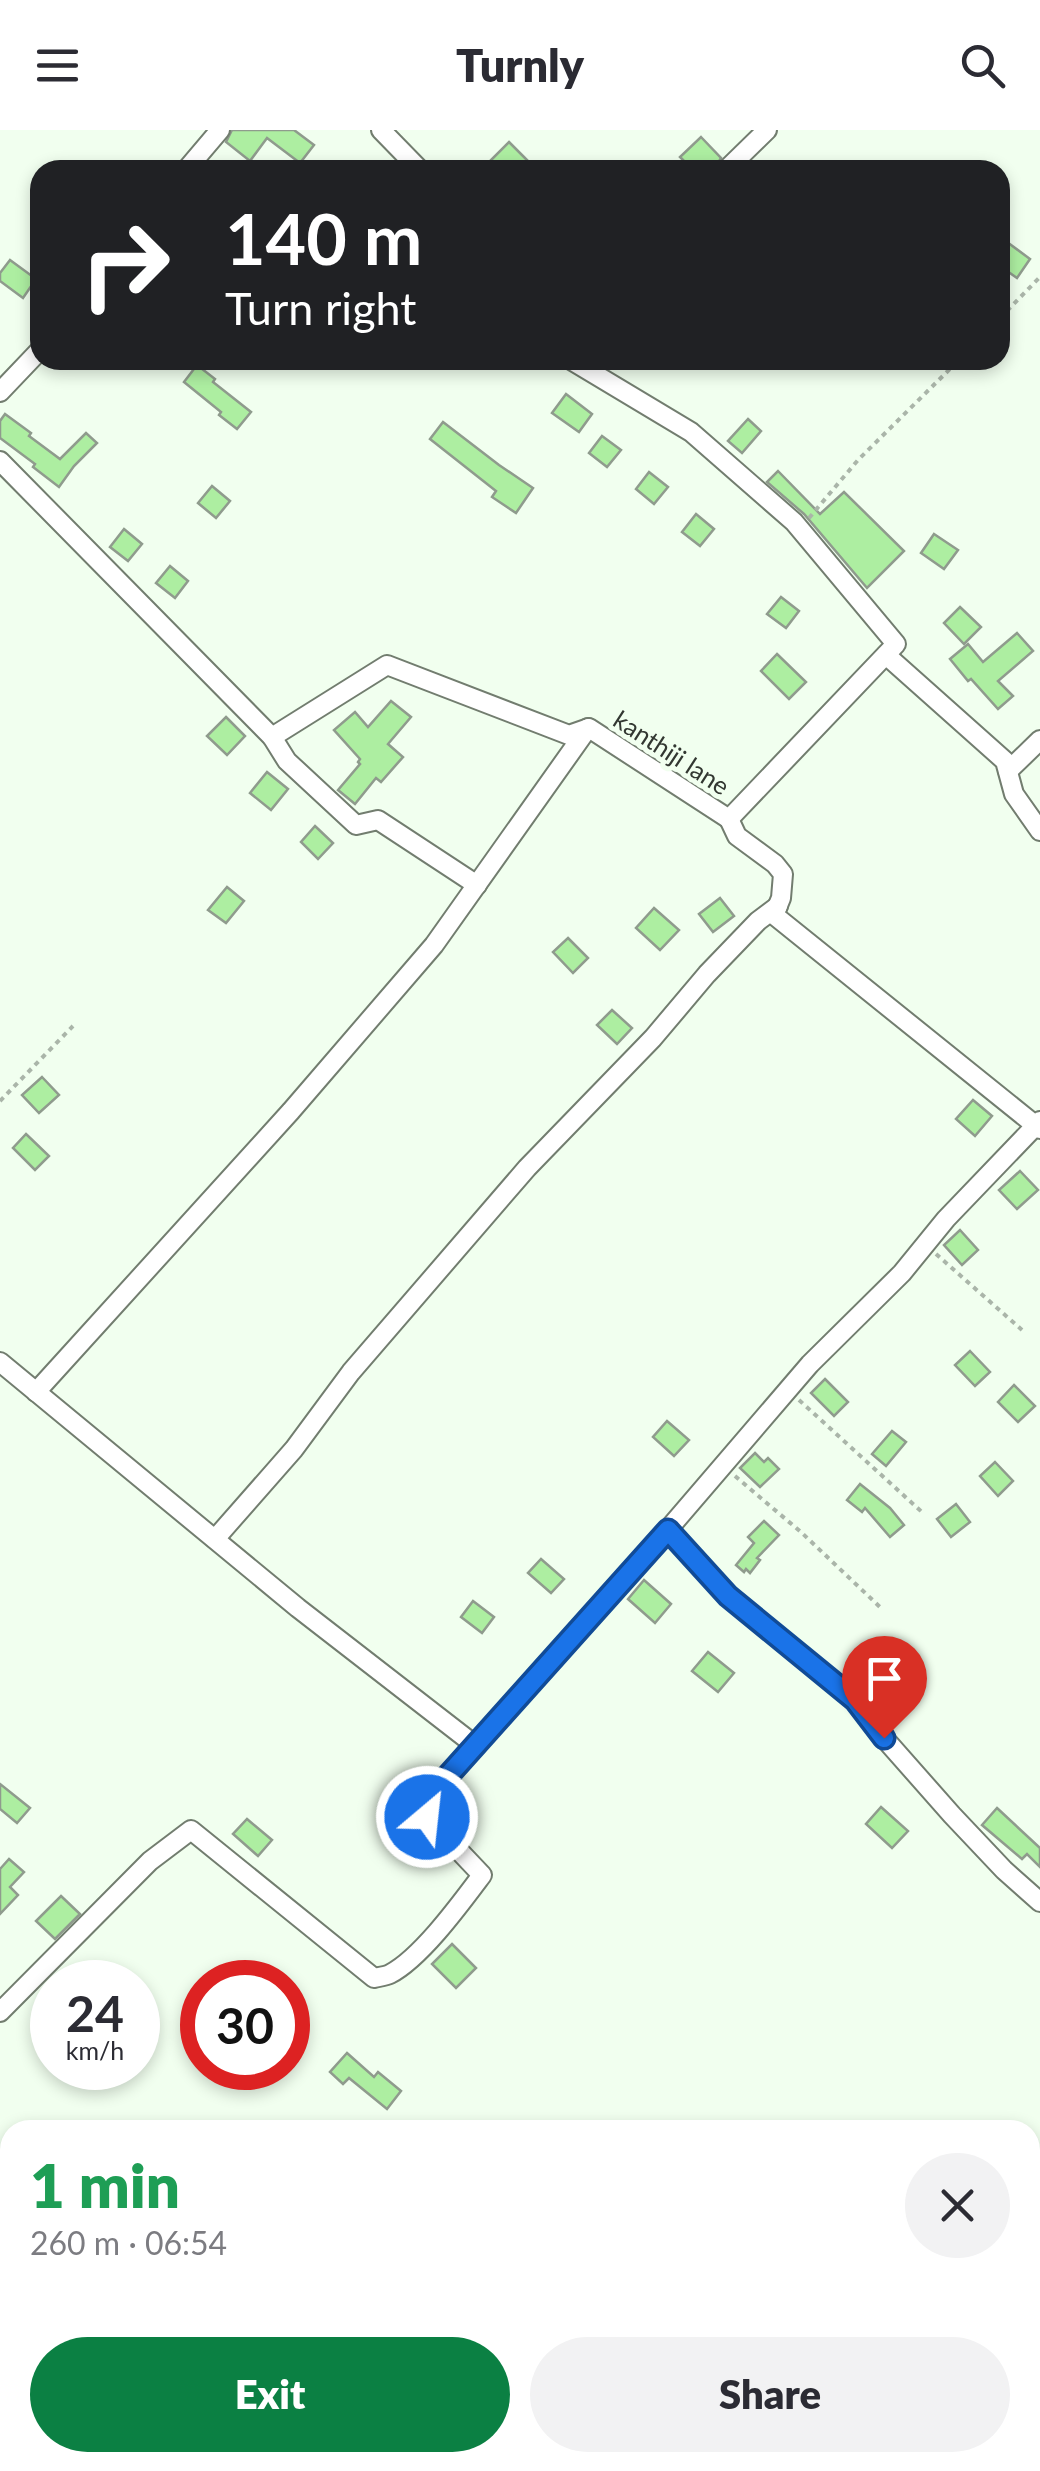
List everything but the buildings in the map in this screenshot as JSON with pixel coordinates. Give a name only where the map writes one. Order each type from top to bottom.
[{"type":"street","points":[[194,160],[220,130]]},
{"type":"street","points":[[381,130],[410,160]]},
{"type":"street","points":[[736,160],[767,130]]},
{"type":"street","points":[[0,392],[30,360]]},
{"type":"street","points":[[589,370],[691,432],[799,529],[896,644],[886,655],[1005,761],[1014,794],[1040,831]]},
{"type":"street","points":[[0,461],[272,737],[287,761],[356,825],[378,820],[477,885]]},
{"type":"street","name":"kanthiji lane","points":[[272,737],[387,665],[569,736],[588,728],[729,820],[886,655]]},
{"type":"street","points":[[36,1392],[292,1111],[434,945],[588,728]]},
{"type":"street","points":[[1008,771],[1040,740]]},
{"type":"street","points":[[0,2012],[150,1861],[191,1830],[374,1978],[388,1976],[412,1956],[449,1918],[482,1874],[427,1817],[429,1797],[668,1530],[810,1364],[902,1273],[946,1219],[1038,1125],[774,916],[781,898],[783,874],[737,836],[729,820]]},
{"type":"street","points":[[215,1539],[294,1449],[351,1372],[527,1168],[653,1038],[758,921],[778,906]]},
{"type":"street","points":[[0,1362],[298,1608],[476,1746]]},
{"type":"street","points":[[668,1530],[728,1596],[855,1700],[952,1815],[1040,1902]]},
{"type":"path","points":[[1010,308],[1039,278]]},
{"type":"path","points":[[799,529],[858,460],[949,370]]},
{"type":"path","points":[[0,1101],[73,1026]]},
{"type":"path","points":[[926,1244],[1022,1330]]},
{"type":"path","points":[[788,1390],[922,1513]]},
{"type":"path","points":[[724,1466],[881,1608]]},
{"type":"route","points":[[427,1817],[429,1797],[668,1530],[728,1596],[855,1700],[884,1738]]}]
